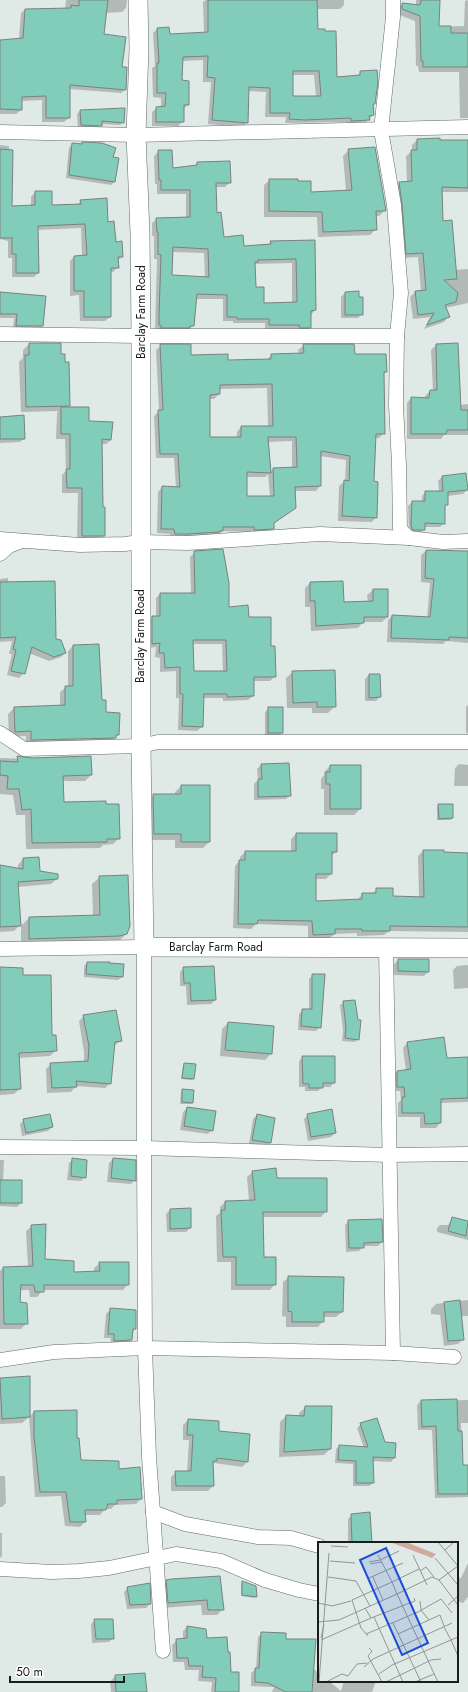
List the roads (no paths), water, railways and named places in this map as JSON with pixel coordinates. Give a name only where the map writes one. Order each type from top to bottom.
[{"type":"street","name":"Barclay Farm Road","points":[[138,0],[139,48],[136,135],[142,336],[140,746],[144,947],[468,948]]},
{"type":"street","points":[[393,0],[393,17],[381,130],[394,205],[400,286],[397,336],[396,405],[400,465],[400,529],[409,538]]},
{"type":"street","points":[[0,132],[136,135],[468,127]]},
{"type":"street","points":[[0,334],[142,336],[397,336]]},
{"type":"street","points":[[0,539],[80,545],[140,542],[188,543],[320,534],[409,538],[443,542],[468,541]]},
{"type":"street","points":[[0,554],[9,546],[22,541]]},
{"type":"street","points":[[0,733],[24,749],[140,746],[158,742],[468,742]]},
{"type":"street","points":[[0,949],[144,947],[145,1348],[148,1457],[163,1651]]},
{"type":"street","points":[[386,948],[393,1353]]},
{"type":"street","points":[[0,1147],[144,1148],[390,1155],[468,1154]]},
{"type":"street","points":[[0,1360],[54,1352],[145,1348],[393,1353],[454,1356]]},
{"type":"street","points":[[153,1512],[185,1524],[258,1537],[291,1538],[318,1546]]},
{"type":"street","points":[[0,1569],[52,1572],[79,1571],[109,1568],[176,1554],[221,1561],[265,1580],[318,1594]]}]
